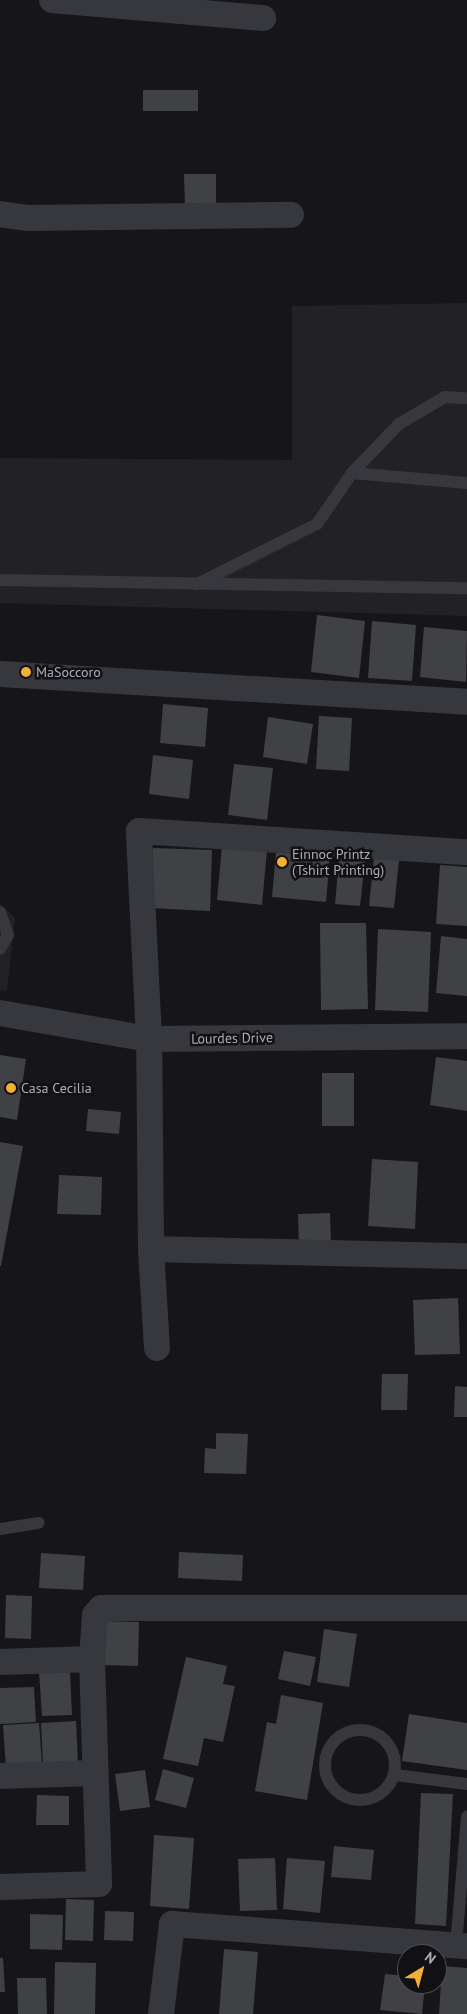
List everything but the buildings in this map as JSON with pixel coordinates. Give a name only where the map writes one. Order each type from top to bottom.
[{"type":"street","points":[[52,0],[263,18]]},
{"type":"street","points":[[0,214],[27,218],[291,214]]},
{"type":"street","points":[[0,674],[467,702]]},
{"type":"street","points":[[157,1348],[150,1249],[149,1039],[139,831],[467,852]]},
{"type":"street","name":"Lourdes Drive","points":[[0,1013],[149,1039],[467,1036]]},
{"type":"street","points":[[150,1249],[467,1256]]},
{"type":"street","points":[[0,1887],[99,1884],[94,1773],[92,1659],[94,1615],[101,1608],[467,1608]]},
{"type":"street","points":[[0,1662],[92,1659]]},
{"type":"street","points":[[0,1776],[94,1773]]},
{"type":"street","points":[[161,2014],[172,1924],[461,1946]]},
{"type":"lane","points":[[194,585],[317,524],[352,473],[399,424],[444,397],[467,398]]},
{"type":"lane","points":[[352,473],[467,483]]},
{"type":"lane","points":[[0,580],[194,585],[467,588]]},
{"type":"lane","points":[[0,912],[8,935],[0,949]]},
{"type":"lane","points":[[0,1528],[39,1523]]},
{"type":"lane","points":[[350,1730],[375,1732],[393,1750],[395,1775],[381,1796],[357,1802],[334,1791],[323,1768],[329,1744],[350,1730]]},
{"type":"lane","points":[[395,1775],[467,1784]]},
{"type":"lane","points":[[461,1946],[467,1816]]},
{"type":"shaded area","points":[[467,303],[467,616],[0,603],[0,458],[292,460],[292,306]]},
{"type":"shaded area","points":[[0,904],[15,918],[7,991],[0,990]]},
{"type":"place","name":"MaSoccoro","points":[[26,672]]},
{"type":"place","name":"Einnoc Printz (Tshirt Printing)","points":[[282,862]]},
{"type":"place","name":"Casa Cecilia","points":[[11,1088]]}]
